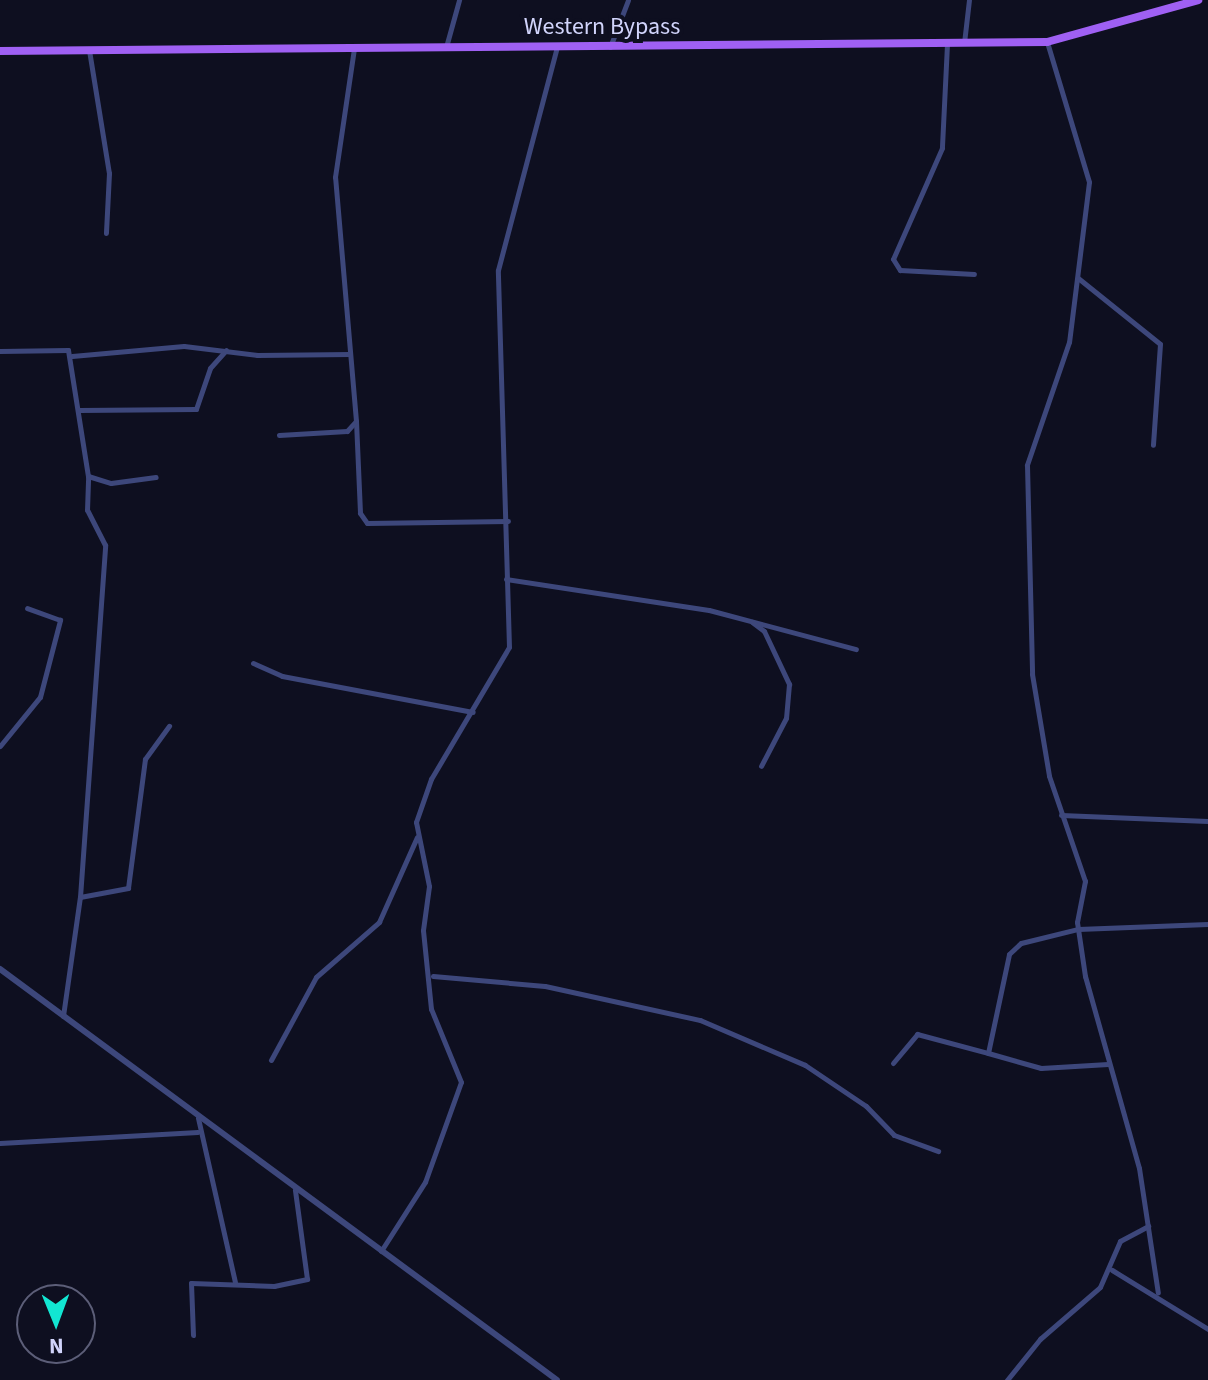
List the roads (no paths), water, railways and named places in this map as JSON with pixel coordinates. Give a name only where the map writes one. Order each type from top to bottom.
[{"type":"main road","name":"Western Bypass","points":[[0,51],[1047,42],[1198,0]]},
{"type":"street","points":[[446,47],[459,0]]},
{"type":"street","points":[[610,47],[628,0]]},
{"type":"street","points":[[964,44],[969,0]]},
{"type":"street","points":[[1047,42],[1087,162],[1077,277],[1064,362],[1026,476],[1033,684],[1061,815],[1085,881],[1078,929],[1148,1226],[1158,1293]]},
{"type":"street","points":[[947,44],[942,148],[893,259],[900,270],[974,274]]},
{"type":"street","points":[[271,1060],[316,977],[379,922],[417,836],[431,779],[509,647],[506,579],[508,521],[495,333],[498,270],[557,47]]},
{"type":"street","points":[[354,48],[335,177],[363,521],[508,521]]},
{"type":"street","points":[[88,49],[109,173],[106,233]]},
{"type":"street","points":[[1077,277],[1160,344],[1153,445]]},
{"type":"street","points":[[0,351],[62,348],[72,356],[88,476],[87,510],[105,545],[80,897],[63,1017]]},
{"type":"street","points":[[72,356],[106,348],[350,354]]},
{"type":"street","points":[[79,410],[196,409],[210,368],[227,349]]},
{"type":"street","points":[[279,435],[347,431],[356,421]]},
{"type":"street","points":[[88,476],[111,483],[156,477]]},
{"type":"street","points":[[506,579],[736,616],[856,649]]},
{"type":"street","points":[[0,746],[40,697],[60,620],[27,608]]},
{"type":"street","points":[[736,616],[764,631],[789,684],[786,718],[771,735],[761,766]]},
{"type":"street","points":[[253,663],[282,676],[473,712]]},
{"type":"street","points":[[80,897],[128,888],[145,759],[169,726]]},
{"type":"street","points":[[1061,815],[1208,821]]},
{"type":"street","points":[[380,1252],[425,1182],[461,1082],[437,1035],[428,989],[433,976],[423,930],[429,886],[417,836]]},
{"type":"street","points":[[988,1053],[1011,949],[1078,929],[1208,924]]},
{"type":"street","points":[[0,969],[295,1190],[557,1380]]},
{"type":"street","points":[[433,976],[545,986],[700,1020],[833,1081],[894,1135],[938,1151]]},
{"type":"street","points":[[893,1063],[917,1034],[1041,1068],[1108,1064]]},
{"type":"street","points":[[198,1118],[198,1132],[235,1282]]},
{"type":"street","points":[[0,1143],[198,1132]]},
{"type":"street","points":[[193,1335],[189,1284],[235,1282],[274,1286],[307,1279],[295,1190]]},
{"type":"street","points":[[1007,1380],[1112,1270],[1120,1241],[1148,1226]]},
{"type":"street","points":[[1112,1270],[1158,1293],[1208,1329]]}]
